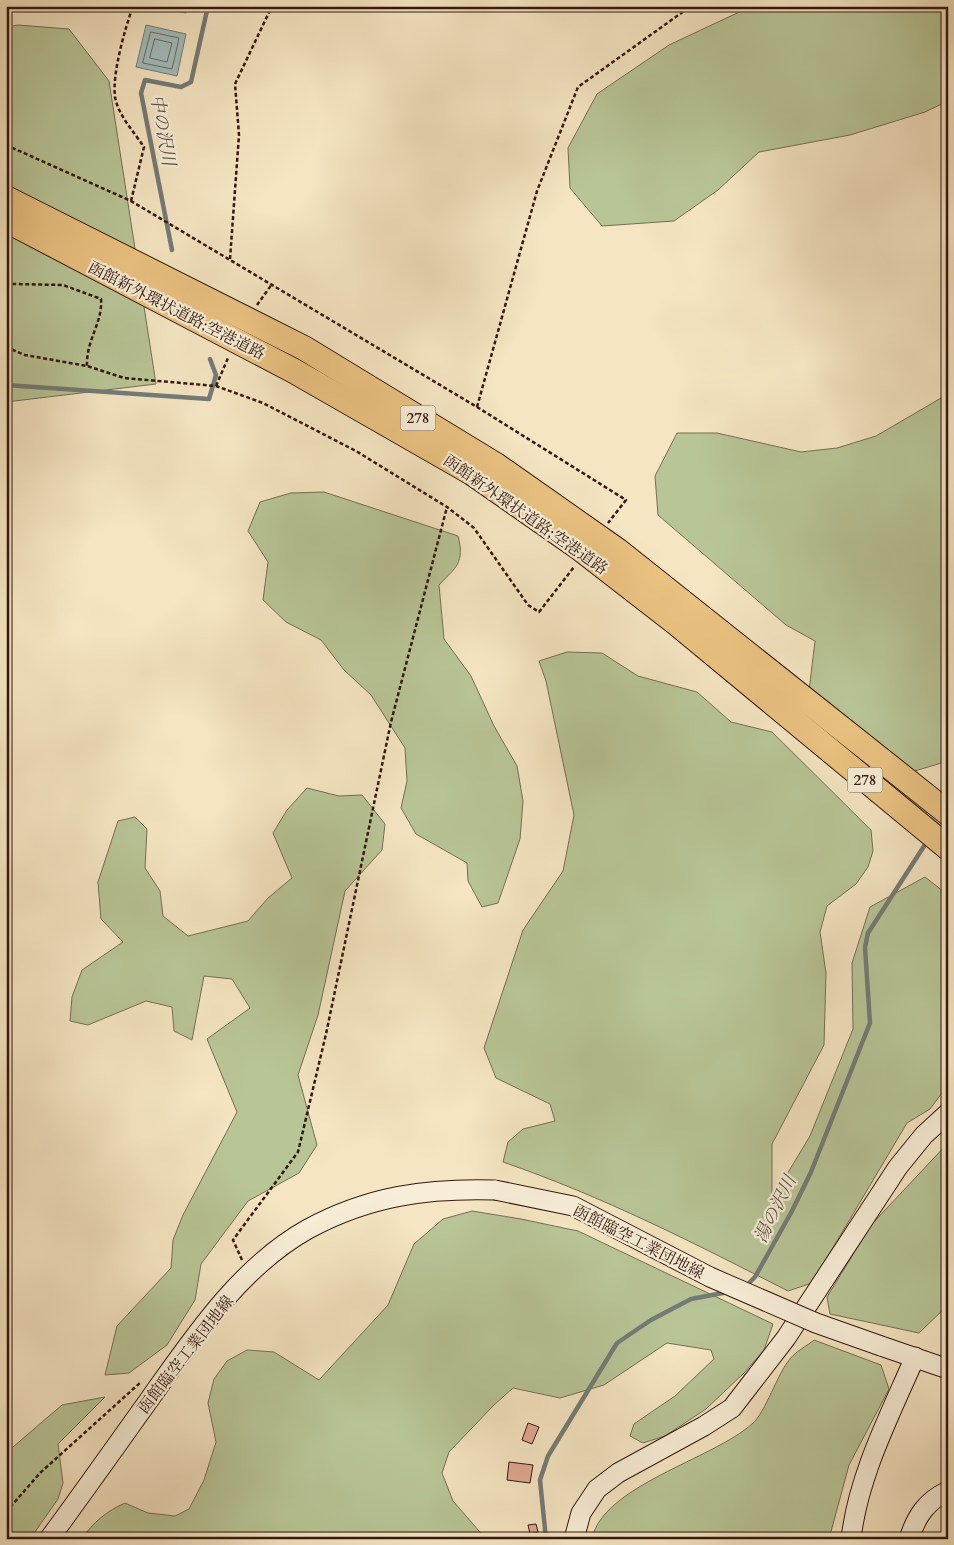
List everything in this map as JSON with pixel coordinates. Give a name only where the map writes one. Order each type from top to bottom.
[{"type":"highway","name":"函館新外環状道路;空港道路","points":[[6,198],[304,348],[496,465],[617,550],[948,848]]},
{"type":"highway","name":"函館新外環状道路;空港道路","points":[[6,220],[294,371],[472,472],[586,553],[676,623],[948,813]]},
{"type":"main road","points":[[574,1539],[581,1514],[597,1489],[618,1473],[704,1426],[732,1408],[786,1338],[898,1166],[924,1136],[948,1113]]},
{"type":"main road","name":"函館臨空工業団地線","points":[[49,1539],[194,1338],[248,1275],[307,1230],[341,1214],[374,1202],[418,1192],[495,1190],[573,1206],[710,1277],[816,1323],[948,1368]]},
{"type":"main road","points":[[850,1539],[854,1512],[866,1474],[915,1358]]},
{"type":"main road","points":[[909,1539],[917,1520],[927,1504],[948,1491]]},
{"type":"path","points":[[131,201],[144,146],[121,113],[115,97],[123,35],[133,6]]},
{"type":"path","points":[[230,259],[239,135],[236,84],[272,6]]},
{"type":"path","points":[[477,407],[537,191],[578,87],[691,6]]},
{"type":"path","points":[[6,145],[131,201],[272,284],[371,346],[477,407],[626,500],[604,528]]},
{"type":"path","points":[[6,282],[13,284],[63,285],[101,299],[102,308],[86,351],[87,366]]},
{"type":"path","points":[[252,312],[272,284]]},
{"type":"path","points":[[6,347],[25,355],[87,366],[124,378],[216,386],[263,403],[356,451],[447,507],[474,528],[528,605],[539,612],[576,564]]},
{"type":"path","points":[[216,386],[229,356]]},
{"type":"path","points":[[248,1275],[233,1240],[298,1152],[328,1024],[391,722],[447,507]]},
{"type":"path","points":[[6,1512],[40,1473],[142,1381]]},
{"type":"green space","points":[[752,6],[948,6],[948,101],[925,112],[850,135],[759,152],[718,190],[674,221],[602,226],[570,188],[568,148],[597,94],[669,45]]},
{"type":"green space","points":[[18,25],[69,29],[109,81],[156,384],[6,402],[6,27]]},
{"type":"green space","points":[[948,394],[948,761],[908,773],[809,691],[815,641],[786,625],[658,515],[655,476],[677,433],[717,433],[801,452],[837,448],[876,436]]},
{"type":"green space","points":[[324,492],[458,536],[460,559],[454,569],[439,585],[444,639],[471,676],[494,726],[517,766],[523,801],[520,839],[498,903],[482,907],[468,881],[467,863],[416,834],[401,808],[407,781],[405,748],[371,695],[344,670],[321,640],[286,622],[263,600],[268,562],[248,531],[260,502],[291,493]]},
{"type":"green space","points":[[567,652],[602,653],[638,676],[697,692],[731,722],[772,732],[871,830],[873,851],[868,867],[856,884],[827,906],[820,932],[826,973],[824,1045],[772,1144],[772,1199],[810,1136],[853,1029],[852,963],[870,907],[925,877],[948,895],[948,1085],[930,1109],[907,1123],[812,1283],[788,1291],[683,1238],[612,1205],[503,1162],[508,1142],[523,1129],[555,1121],[550,1104],[496,1078],[484,1048],[523,930],[563,871],[574,815],[546,681],[539,661]]},
{"type":"green space","points":[[307,788],[339,796],[362,795],[385,824],[382,850],[345,891],[318,1015],[298,1075],[317,1145],[299,1173],[248,1201],[201,1264],[195,1300],[167,1345],[129,1373],[105,1375],[117,1326],[171,1268],[173,1240],[183,1215],[237,1112],[207,1039],[250,1008],[232,979],[204,976],[192,1040],[174,1031],[172,1007],[146,1001],[88,1025],[70,1021],[72,997],[82,970],[123,942],[101,919],[98,882],[118,821],[135,817],[147,829],[145,868],[160,891],[163,916],[188,936],[248,921],[268,898],[292,878],[273,833],[287,810]]},
{"type":"green space","points":[[948,1143],[948,1305],[919,1333],[830,1314],[827,1297],[871,1225]]},
{"type":"green space","points":[[472,1211],[578,1231],[773,1324],[764,1350],[744,1373],[706,1409],[665,1436],[643,1443],[630,1436],[634,1424],[675,1396],[714,1359],[711,1350],[667,1343],[604,1385],[560,1398],[513,1388],[449,1452],[442,1473],[453,1501],[486,1539],[82,1539],[101,1518],[125,1503],[148,1513],[175,1516],[189,1509],[204,1480],[216,1442],[208,1403],[214,1379],[227,1361],[247,1350],[274,1352],[319,1380],[388,1305],[414,1244],[443,1219]]},
{"type":"green space","points":[[814,1340],[881,1365],[889,1389],[849,1465],[829,1539],[592,1539],[600,1520],[616,1504],[637,1489],[734,1437],[752,1424],[762,1411],[792,1356]]},
{"type":"green space","points":[[105,1397],[58,1444],[63,1483],[58,1499],[30,1539],[6,1539],[6,1453],[62,1405]]},
{"type":"water","points":[[147,6],[188,6],[186,13]]},
{"type":"water","points":[[146,25],[186,34],[177,76],[136,67]]},
{"type":"building","points":[[528,1423],[539,1427],[532,1444],[522,1440]]},
{"type":"building","points":[[509,1462],[533,1465],[530,1483],[507,1480]]},
{"type":"building","points":[[536,1524],[538,1532],[530,1534],[528,1525]]},
{"type":"waterway","name":"中の沢川","points":[[172,250],[141,93],[145,80],[181,87],[191,82],[208,6]]},
{"type":"waterway","name":"中の沢川","points":[[6,385],[209,399],[216,375],[210,359]]},
{"type":"waterway","name":"湯の沢川","points":[[745,1287],[755,1277],[792,1211],[811,1172],[870,1023],[865,947],[868,933],[928,840]]},
{"type":"waterway","name":"湯の沢川","points":[[546,1539],[540,1480],[548,1456],[617,1343],[651,1320],[691,1299],[728,1292]]}]
